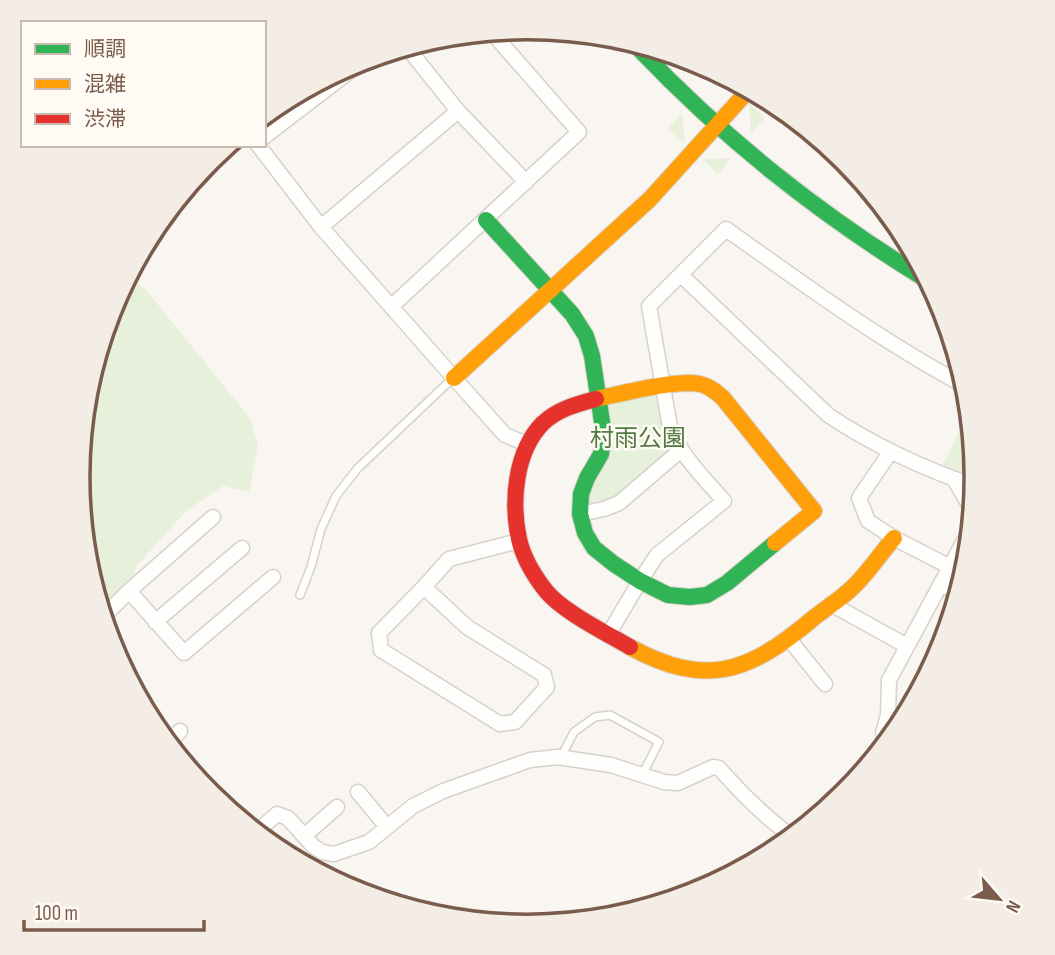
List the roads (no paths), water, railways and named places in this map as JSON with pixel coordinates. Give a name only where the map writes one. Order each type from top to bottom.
[{"type":"street","points":[[392,306],[579,132],[499,41]]},
{"type":"street","points":[[413,55],[458,111],[526,182]]},
{"type":"street","points":[[652,58],[717,126],[755,158],[836,220],[913,272]]},
{"type":"street","points":[[266,135],[326,90]]},
{"type":"street","points":[[454,378],[650,199],[742,97]]},
{"type":"street","points":[[321,227],[458,111]]},
{"type":"street","points":[[260,147],[321,227],[505,435],[527,444]]},
{"type":"street","points":[[486,220],[572,314],[586,336],[592,356],[598,399],[604,435],[601,454],[581,494],[580,514],[585,533],[594,548],[640,581],[668,595],[707,595],[727,583],[814,511],[723,398],[700,384],[663,386],[598,399],[567,408],[552,415],[527,444],[519,473],[516,508],[519,541],[530,565],[544,589],[565,608],[651,660],[685,670],[723,670],[766,655],[789,639],[856,584],[894,538]]},
{"type":"street","points":[[608,635],[657,555],[724,501],[681,450],[670,427],[649,306],[726,229],[834,305],[954,380]]},
{"type":"street","points":[[681,275],[828,415],[891,451],[965,483]]},
{"type":"street","points":[[580,514],[619,503],[681,450]]},
{"type":"street","points":[[891,451],[859,498],[868,521],[894,538],[950,567]]},
{"type":"street","points":[[954,479],[964,497]]},
{"type":"street","points":[[110,610],[213,517]]},
{"type":"street","points":[[424,587],[467,627],[544,675],[547,687],[515,722],[500,724],[381,650],[379,633],[449,559],[519,541]]},
{"type":"street","points":[[155,622],[243,548]]},
{"type":"street","points":[[884,730],[888,715],[889,680],[958,552]]},
{"type":"street","points":[[129,591],[184,653],[273,577]]},
{"type":"street","points":[[941,583],[950,589]]},
{"type":"street","points":[[831,604],[907,646]]},
{"type":"street","points":[[789,639],[825,684]]},
{"type":"street","points":[[264,826],[277,814],[288,818],[322,852],[334,853],[369,842],[413,806],[443,791],[530,760],[561,758],[611,765],[664,782],[678,783],[713,767],[719,768],[742,794],[784,831]]},
{"type":"street","points":[[358,792],[387,827]]},
{"type":"street","points":[[304,836],[337,807]]},
{"type":"lane","points":[[300,595],[321,529],[336,496],[358,468],[454,378]]},
{"type":"lane","points":[[561,758],[574,732],[595,717],[610,715],[659,742],[641,775]]},
{"type":"park label","name":"村雨公園","points":[[638,438]]}]
